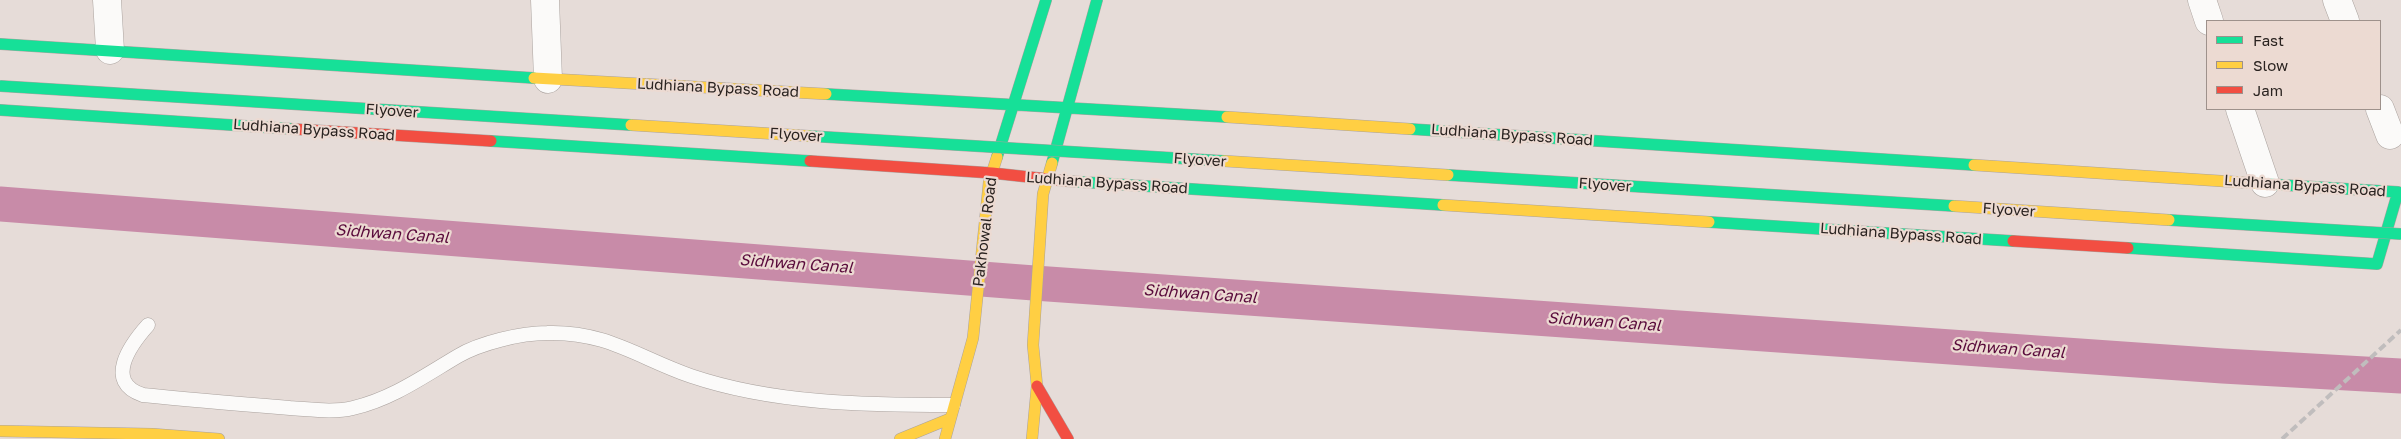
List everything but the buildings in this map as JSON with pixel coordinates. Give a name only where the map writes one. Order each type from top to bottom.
[{"type":"main road","name":"Pakhowal Road","points":[[945,439],[973,338],[991,178],[1046,0]]},
{"type":"main road","points":[[1032,439],[1037,386],[1033,345],[1043,194],[1097,0]]},
{"type":"main road","name":"Ludhiana Bypass Road","points":[[0,44],[548,79],[1066,107],[2398,192],[2378,264],[991,178],[0,110]]},
{"type":"main road","name":"Flyover","points":[[0,86],[2401,234]]},
{"type":"main road","points":[[1037,386],[1068,439]]},
{"type":"main road","points":[[900,439],[949,419]]},
{"type":"main road","points":[[0,431],[152,434],[219,439]]},
{"type":"street","points":[[107,0],[110,50]]},
{"type":"street","points":[[545,0],[548,79]]},
{"type":"street","points":[[2202,0],[2209,20]]},
{"type":"street","points":[[2337,0],[2345,20]]},
{"type":"street","points":[[2240,110],[2265,183]]},
{"type":"street","points":[[2380,110],[2390,135]]},
{"type":"lane","points":[[148,325],[135,340],[125,356],[123,376],[131,389],[143,395],[227,403],[317,409],[351,409],[394,394],[460,355],[500,340],[546,332],[588,336],[624,346],[690,376],[755,392],[811,400],[869,404],[953,405]]},
{"type":"waterway","name":"Sidhwan Canal","points":[[0,204],[1034,283],[2223,366],[2401,376]]},
{"type":"railway","points":[[2282,439],[2401,330]]},
{"type":"traffic: fast","points":[[997,157],[1046,0]]},
{"type":"traffic: fast","points":[[1052,163],[1097,0]]},
{"type":"traffic: fast","points":[[0,44],[534,78]]},
{"type":"traffic: fast","points":[[0,86],[631,125]]},
{"type":"traffic: fast","points":[[826,94],[1227,117]]},
{"type":"traffic: fast","points":[[0,110],[293,129]]},
{"type":"traffic: fast","points":[[1410,129],[1974,165]]},
{"type":"traffic: fast","points":[[809,136],[1224,161]]},
{"type":"traffic: fast","points":[[491,141],[810,161]]},
{"type":"traffic: fast","points":[[1448,175],[1954,206]]},
{"type":"traffic: fast","points":[[1066,181],[1443,205]]},
{"type":"traffic: fast","points":[[2128,248],[2377,264],[2398,192],[2267,184]]},
{"type":"traffic: fast","points":[[2169,220],[2401,234]]},
{"type":"traffic: fast","points":[[1709,222],[2013,241]]},
{"type":"traffic: slow","points":[[534,78],[826,94]]},
{"type":"traffic: slow","points":[[1227,117],[1410,129]]},
{"type":"traffic: slow","points":[[631,125],[809,136]]},
{"type":"traffic: slow","points":[[945,439],[973,338],[989,182],[997,157]]},
{"type":"traffic: slow","points":[[1224,161],[1448,175]]},
{"type":"traffic: slow","points":[[1032,439],[1037,386],[1033,345],[1043,194],[1052,163]]},
{"type":"traffic: slow","points":[[1974,165],[2267,184]]},
{"type":"traffic: slow","points":[[1443,205],[1709,222]]},
{"type":"traffic: slow","points":[[1954,206],[2169,220]]},
{"type":"traffic: slow","points":[[900,439],[949,419]]},
{"type":"traffic: slow","points":[[0,431],[152,434],[219,439]]},
{"type":"traffic: jam","points":[[293,129],[491,141]]},
{"type":"traffic: jam","points":[[810,161],[992,173],[1066,181]]},
{"type":"traffic: jam","points":[[2013,241],[2128,248]]},
{"type":"traffic: jam","points":[[1037,386],[1068,439]]}]
